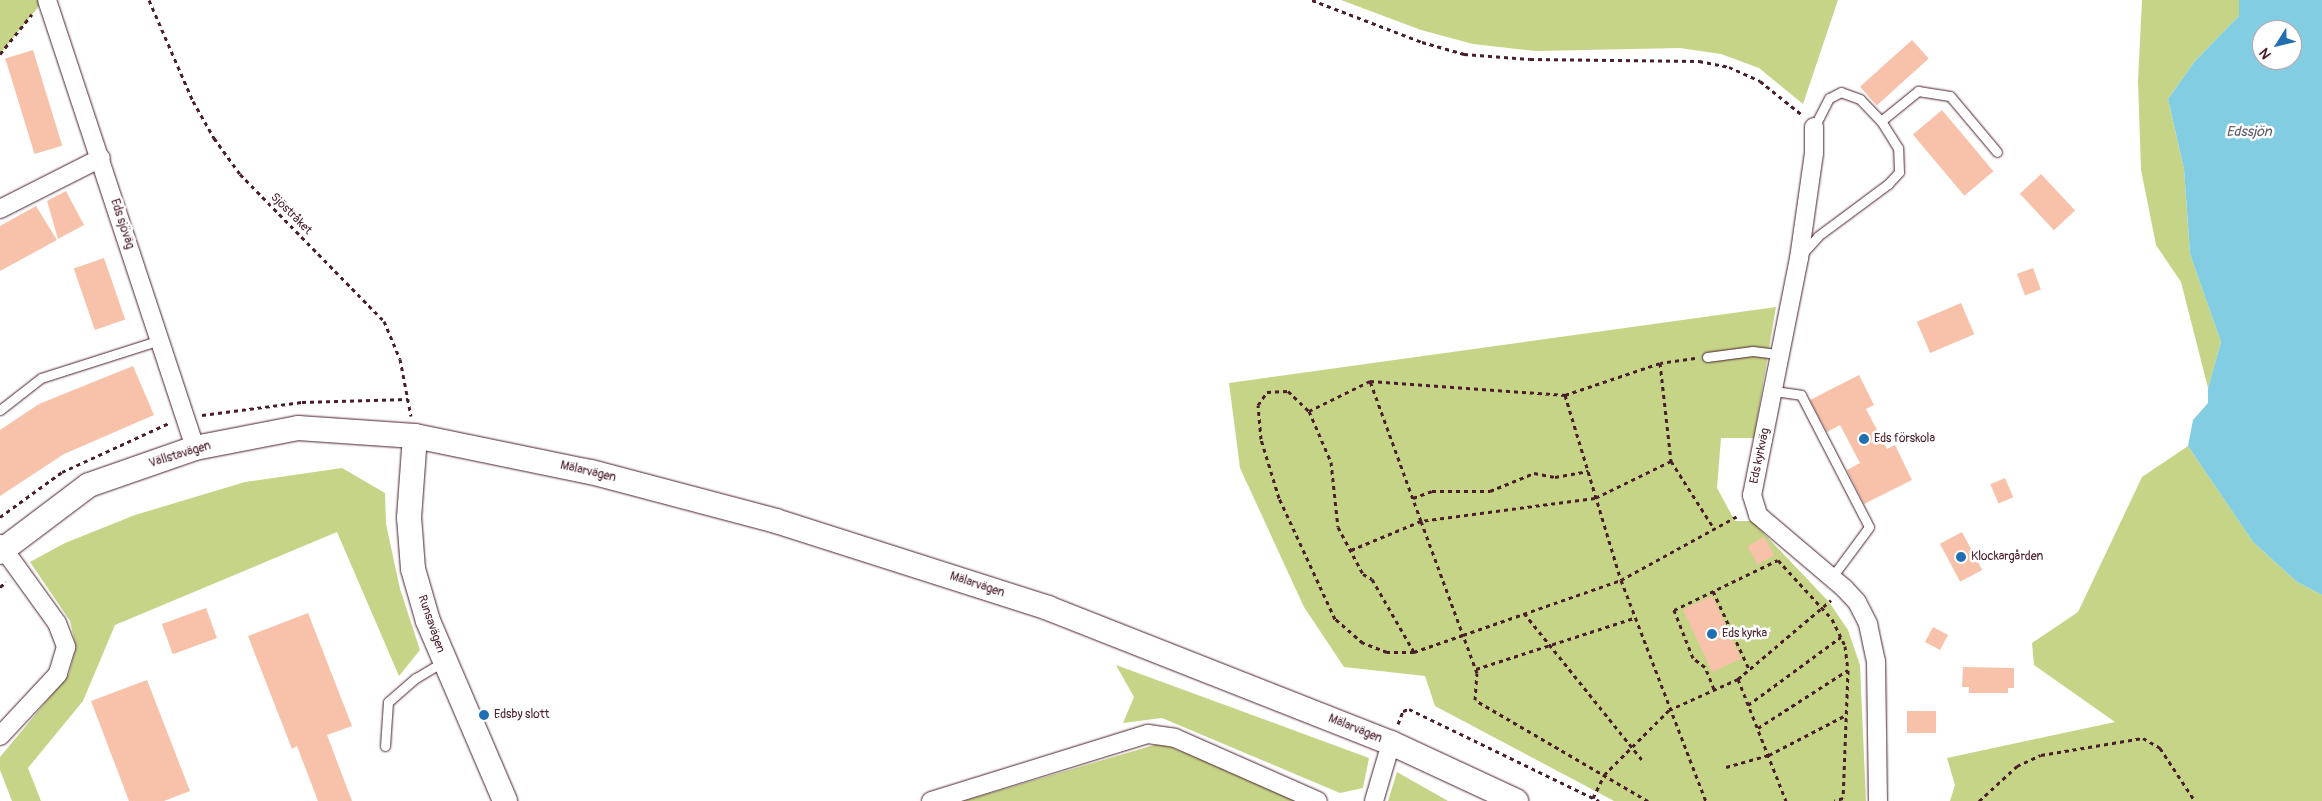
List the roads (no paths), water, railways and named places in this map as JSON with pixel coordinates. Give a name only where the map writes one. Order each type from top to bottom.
[{"type":"main road","name":"Vällstavägen","points":[[1,548],[89,485],[195,448],[298,428],[415,436]]},
{"type":"main road","name":"Runsavägen","points":[[415,436],[409,517],[414,569],[444,661],[505,801]]},
{"type":"main road","name":"Mälarvägen","points":[[415,436],[591,472],[776,521],[1048,608],[1391,743],[1516,801]]},
{"type":"street","name":"Eds sjöväg","points":[[42,4],[101,158],[195,448]]},
{"type":"street","name":"Eds kyrkväg","points":[[1814,127],[1814,153],[1799,258],[1752,495],[1755,508],[1777,532],[1832,577]]},
{"type":"street","points":[[0,209],[101,158]]},
{"type":"street","points":[[0,736],[58,674],[66,647],[57,623],[1,548]]},
{"type":"street","points":[[1832,577],[1857,602],[1868,624],[1876,661],[1878,801]]},
{"type":"street","points":[[931,801],[1148,734],[1175,738],[1318,801]]},
{"type":"street","points":[[1374,801],[1391,743]]},
{"type":"lane","points":[[1882,121],[1918,91],[1950,96],[1997,152]]},
{"type":"lane","points":[[1799,258],[1818,236],[1888,184],[1899,172],[1898,148],[1882,121],[1860,99],[1841,92],[1829,98],[1814,127]]},
{"type":"lane","points":[[0,410],[41,378],[160,340]]},
{"type":"lane","points":[[1707,356],[1753,351],[1779,354]]},
{"type":"lane","points":[[1774,391],[1802,395],[1869,527],[1832,577]]},
{"type":"lane","points":[[385,746],[388,702],[416,678],[444,661]]},
{"type":"water","name":"Edssjön","points":[[2239,0],[2322,0],[2322,595],[2297,582],[2253,542],[2188,446],[2193,420],[2208,403],[2208,388],[2221,342],[2190,254],[2184,169],[2168,99],[2195,61],[2239,16]]},
{"type":"place","name":"Eds förskola","points":[[1864,439]]},
{"type":"place","name":"Klockargården","points":[[1961,557]]},
{"type":"place","name":"Eds kyrka","points":[[1712,634]]},
{"type":"place","name":"Edsby slott","points":[[484,715]]}]
